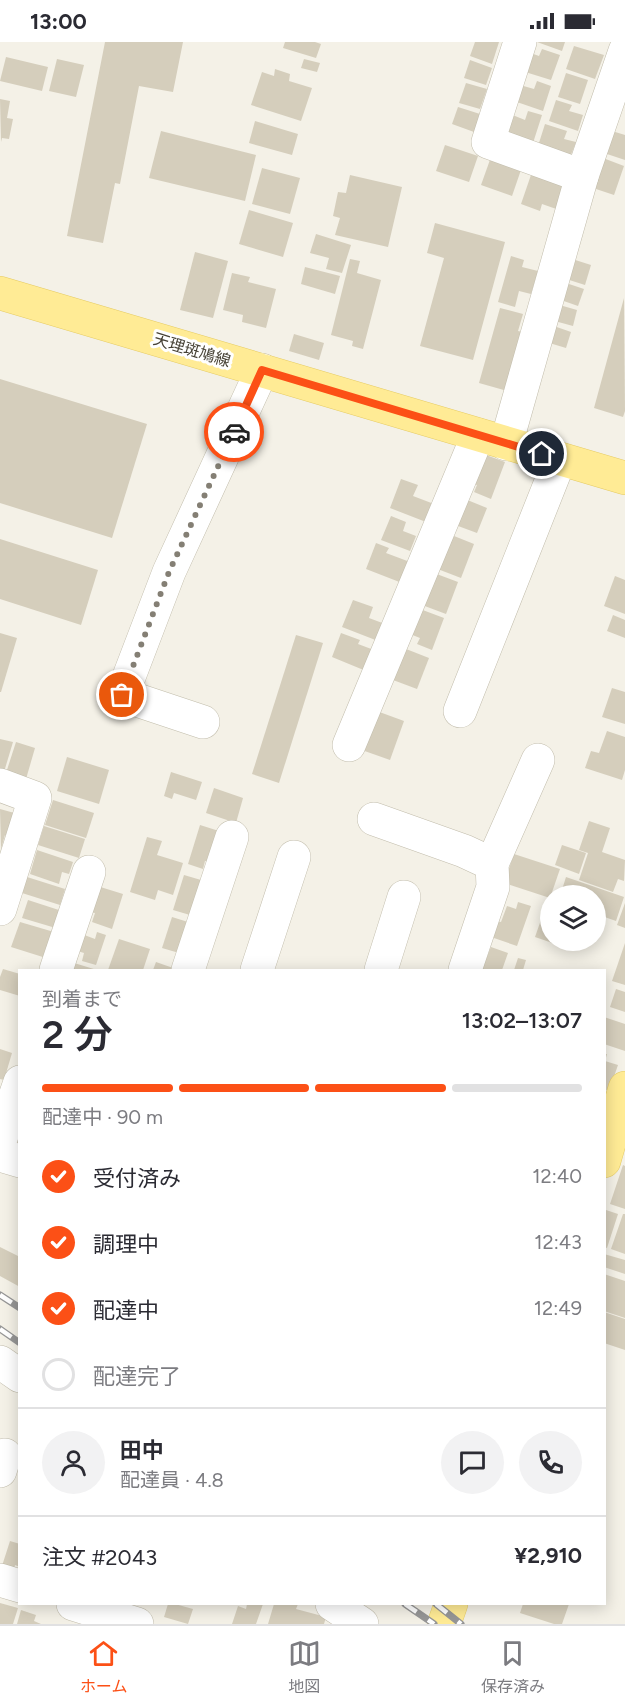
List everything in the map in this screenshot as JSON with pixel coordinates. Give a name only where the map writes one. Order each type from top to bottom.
[{"type":"main road","name":"天理斑鳩線","points":[[0,293],[625,478]]},
{"type":"main road","points":[[606,1154],[625,1088]]},
{"type":"main road","points":[[444,1624],[451,1605]]},
{"type":"street","points":[[520,42],[488,142],[582,176]]},
{"type":"street","points":[[349,745],[492,439],[625,51]]},
{"type":"street","points":[[203,722],[122,695],[169,572],[262,370]]},
{"type":"street","points":[[460,711],[560,459]]},
{"type":"street","points":[[465,969],[493,887],[492,864],[538,760]]},
{"type":"street","points":[[0,785],[35,798],[0,909]]},
{"type":"street","points":[[374,819],[464,851],[492,864]]},
{"type":"street","points":[[188,969],[232,837]]},
{"type":"street","points":[[256,969],[294,857]]},
{"type":"street","points":[[57,969],[89,872]]},
{"type":"street","points":[[381,969],[404,897]]},
{"type":"street","points":[[0,1141],[18,1088]]},
{"type":"street","points":[[0,1155],[18,1160]]},
{"type":"street","points":[[0,1362],[18,1375]]},
{"type":"street","points":[[0,1580],[18,1585]]},
{"type":"street","points":[[76,1605],[137,1624]]},
{"type":"street","points":[[143,1624],[150,1605]]},
{"type":"street","points":[[334,1605],[362,1624]]},
{"type":"building","points":[[105,42],[183,42],[173,92],[139,86],[120,184],[115,183],[103,243],[67,236]]},
{"type":"building","points":[[285,42],[321,44],[316,58],[283,48]]},
{"type":"building","points":[[475,42],[499,42],[492,64],[470,56]]},
{"type":"building","points":[[537,42],[565,42],[562,51]]},
{"type":"building","points":[[574,46],[604,55],[595,79],[566,69]]},
{"type":"building","points":[[542,49],[560,55],[551,80],[522,71],[528,52],[539,56]]},
{"type":"building","points":[[6,57],[48,67],[42,91],[0,81]]},
{"type":"building","points":[[57,59],[84,65],[76,97],[49,91]]},
{"type":"building","points":[[304,59],[320,63],[317,72],[301,68]]},
{"type":"building","points":[[470,60],[492,68],[486,85],[464,78]]},
{"type":"building","points":[[275,69],[290,74],[289,81],[312,88],[301,121],[251,105],[262,72],[274,76]]},
{"type":"building","points":[[566,73],[588,80],[580,104],[558,97]]},
{"type":"building","points":[[537,81],[551,86],[543,111],[514,101],[520,85],[534,89]]},
{"type":"building","points":[[466,83],[487,89],[480,109],[459,103]]},
{"type":"building","points":[[0,99],[10,101],[7,118],[13,119],[9,139],[2,138],[1,142]]},
{"type":"building","points":[[556,100],[572,105],[569,111],[583,115],[578,131],[549,121]]},
{"type":"building","points":[[458,107],[480,114],[474,132],[452,124]]},
{"type":"building","points":[[528,111],[542,115],[533,143],[503,133],[510,114],[525,120]]},
{"type":"building","points":[[255,121],[298,134],[292,155],[249,143]]},
{"type":"building","points":[[545,124],[567,131],[564,139],[576,142],[570,157],[538,146]]},
{"type":"building","points":[[161,131],[256,155],[245,201],[149,178]]},
{"type":"building","points":[[612,131],[625,135],[625,160],[604,153]]},
{"type":"building","points":[[445,145],[478,156],[469,182],[436,171]]},
{"type":"building","points":[[491,157],[522,167],[512,196],[481,185]]},
{"type":"building","points":[[603,158],[624,166],[614,195],[593,188]]},
{"type":"building","points":[[262,168],[300,178],[290,214],[252,204]]},
{"type":"building","points":[[532,172],[571,185],[562,211],[542,204],[540,211],[521,204]]},
{"type":"building","points":[[350,175],[402,187],[388,247],[335,235],[340,218],[333,216],[338,192],[346,193]]},
{"type":"building","points":[[249,210],[293,223],[283,257],[239,244]]},
{"type":"building","points":[[435,223],[505,242],[473,360],[420,346],[444,258],[427,253]]},
{"type":"building","points":[[316,234],[351,245],[342,273],[326,269],[329,258],[310,253]]},
{"type":"building","points":[[195,252],[228,261],[213,318],[180,310]]},
{"type":"building","points":[[511,256],[524,260],[522,267],[538,271],[531,294],[519,291],[515,307],[498,302]]},
{"type":"building","points":[[569,258],[591,265],[585,285],[563,278]]},
{"type":"building","points":[[350,259],[360,261],[357,273],[381,280],[363,349],[352,346],[353,341],[331,335]]},
{"type":"building","points":[[305,267],[340,276],[335,294],[301,284]]},
{"type":"building","points":[[232,273],[250,277],[248,282],[276,289],[266,328],[242,322],[243,315],[223,310]]},
{"type":"building","points":[[563,282],[584,289],[578,306],[558,299]]},
{"type":"building","points":[[624,298],[625,411],[623,417],[594,408]]},
{"type":"building","points":[[556,304],[577,310],[573,326],[551,320]]},
{"type":"building","points":[[500,308],[523,314],[518,331],[527,333],[511,392],[479,383]]},
{"type":"building","points":[[551,325],[571,332],[566,348],[546,342]]},
{"type":"building","points":[[294,334],[324,343],[319,360],[289,351]]},
{"type":"building","points":[[0,379],[147,424],[112,538],[0,503]]},
{"type":"building","points":[[486,455],[505,462],[491,499],[474,492],[477,485],[474,484]]},
{"type":"building","points":[[401,479],[418,485],[413,496],[434,504],[426,522],[390,508]]},
{"type":"building","points":[[460,497],[487,508],[477,533],[450,523]]},
{"type":"building","points":[[391,516],[406,522],[403,531],[416,536],[410,551],[381,540]]},
{"type":"building","points":[[444,532],[474,544],[461,578],[435,568]]},
{"type":"building","points":[[0,539],[98,570],[81,625],[0,599]]},
{"type":"building","points":[[376,543],[389,548],[386,553],[410,562],[402,583],[366,569]]},
{"type":"building","points":[[434,573],[458,582],[446,614],[422,605]]},
{"type":"building","points":[[615,576],[625,580],[625,614],[604,606]]},
{"type":"building","points":[[353,600],[373,607],[369,618],[385,624],[378,641],[342,627]]},
{"type":"building","points":[[420,609],[444,618],[432,650],[417,644],[420,638],[410,634]]},
{"type":"building","points":[[613,615],[625,620],[625,638],[607,631]]},
{"type":"building","points":[[0,633],[17,638],[1,692],[0,692]]},
{"type":"building","points":[[341,633],[360,640],[358,644],[374,650],[366,671],[332,657]]},
{"type":"building","points":[[296,635],[323,643],[279,783],[252,774]]},
{"type":"building","points":[[401,647],[429,658],[417,689],[385,677]]},
{"type":"building","points":[[612,688],[625,692],[625,724],[602,717]]},
{"type":"building","points":[[374,710],[404,721],[390,760],[359,749]]},
{"type":"building","points":[[607,731],[625,737],[625,770],[622,780],[585,768],[591,751],[599,753]]},
{"type":"building","points":[[0,739],[13,742],[4,772],[0,771]]},
{"type":"building","points":[[16,742],[35,748],[26,779],[6,773]]},
{"type":"building","points":[[67,757],[109,770],[99,804],[57,791]]},
{"type":"building","points":[[171,772],[202,782],[196,800],[174,793],[172,799],[164,796]]},
{"type":"building","points":[[214,788],[243,798],[236,823],[206,813]]},
{"type":"building","points":[[53,800],[94,813],[86,838],[45,825]]},
{"type":"building","points":[[0,809],[18,814],[11,837],[5,835],[1,849]]},
{"type":"building","points":[[589,821],[610,828],[602,852],[625,860],[624,881],[618,879],[613,892],[606,890],[606,885],[593,885],[579,880],[588,853],[579,850]]},
{"type":"building","points":[[200,825],[219,831],[209,862],[205,861],[203,869],[188,864]]},
{"type":"building","points":[[44,826],[85,839],[79,858],[38,845]]},
{"type":"building","points":[[147,837],[162,841],[157,855],[183,863],[173,895],[158,890],[155,900],[130,892]]},
{"type":"building","points":[[562,845],[586,853],[579,874],[555,865]]},
{"type":"building","points":[[37,850],[73,862],[69,874],[62,872],[59,884],[30,874]]},
{"type":"building","points":[[514,854],[560,869],[554,885],[540,885],[540,895],[504,883]]},
{"type":"building","points":[[184,875],[201,880],[190,915],[173,910]]},
{"type":"building","points":[[27,877],[65,889],[60,905],[22,893]]},
{"type":"building","points":[[566,877],[589,885],[563,885]]},
{"type":"building","points":[[94,885],[123,894],[112,929],[92,922],[95,913],[86,911]]},
{"type":"building","points":[[606,891],[624,897],[616,921],[606,918]]},
{"type":"building","points":[[28,900],[65,912],[59,929],[22,918]]},
{"type":"building","points":[[518,902],[531,906],[517,946],[491,937],[496,921],[501,922],[507,906],[516,909]]},
{"type":"building","points":[[625,903],[625,928],[617,925]]},
{"type":"building","points":[[172,917],[188,922],[179,953],[162,948]]},
{"type":"building","points":[[20,922],[54,932],[46,958],[11,947]]},
{"type":"building","points":[[540,923],[540,939],[535,937]]},
{"type":"building","points":[[97,932],[106,935],[96,965],[82,961],[84,953],[74,950],[79,933],[95,939]]},
{"type":"building","points":[[119,939],[150,949],[143,969],[108,969]]},
{"type":"building","points":[[625,943],[625,985],[612,981]]},
{"type":"building","points":[[491,947],[508,953],[502,969],[472,969],[476,959],[485,962]]},
{"type":"building","points":[[518,958],[526,960],[523,969],[514,969]]},
{"type":"building","points":[[71,962],[94,969],[68,969]]},
{"type":"building","points":[[156,962],[176,969],[153,969]]},
{"type":"building","points":[[3,969],[18,973],[18,995],[0,990],[0,977]]},
{"type":"building","points":[[616,989],[625,992],[625,1012],[610,1007]]},
{"type":"building","points":[[606,1018],[625,1024],[625,1051],[606,1045]]},
{"type":"building","points":[[0,1049],[12,1053],[4,1080],[0,1079]]},
{"type":"building","points":[[606,1061],[618,1065],[609,1091],[606,1090]]},
{"type":"building","points":[[623,1165],[625,1166],[625,1209],[610,1204]]},
{"type":"building","points":[[606,1210],[618,1214],[606,1248]]},
{"type":"building","points":[[623,1214],[625,1214],[625,1254],[611,1249]]},
{"type":"building","points":[[0,1247],[18,1256],[18,1286],[0,1276]]},
{"type":"building","points":[[606,1255],[625,1260],[625,1274],[606,1268]]},
{"type":"building","points":[[606,1275],[625,1281],[625,1318],[606,1312]]},
{"type":"building","points":[[606,1313],[625,1319],[625,1350],[606,1344]]},
{"type":"building","points":[[10,1541],[18,1543],[18,1566],[15,1565],[13,1573],[1,1569]]},
{"type":"building","points":[[0,1603],[18,1608],[13,1624],[0,1624]]},
{"type":"building","points":[[168,1605],[193,1609],[188,1624],[164,1617]]},
{"type":"building","points":[[247,1605],[263,1605],[256,1624],[232,1624],[238,1606],[246,1609]]},
{"type":"building","points":[[274,1605],[298,1605],[296,1609],[326,1617],[324,1624],[268,1624]]},
{"type":"building","points":[[523,1605],[569,1605],[562,1624],[554,1624],[520,1613]]},
{"type":"building","points":[[21,1610],[36,1615],[34,1621],[41,1624],[17,1624]]},
{"type":"railway","points":[[0,1295],[18,1307]]},
{"type":"railway","points":[[0,1329],[18,1342]]},
{"type":"railway","points":[[406,1605],[434,1624]]},
{"type":"railway","points":[[437,1605],[461,1624]]},
{"type":"way so far","points":[[122,695],[169,572],[234,432]]},
{"type":"route","points":[[234,432],[262,370],[542,454]]}]
